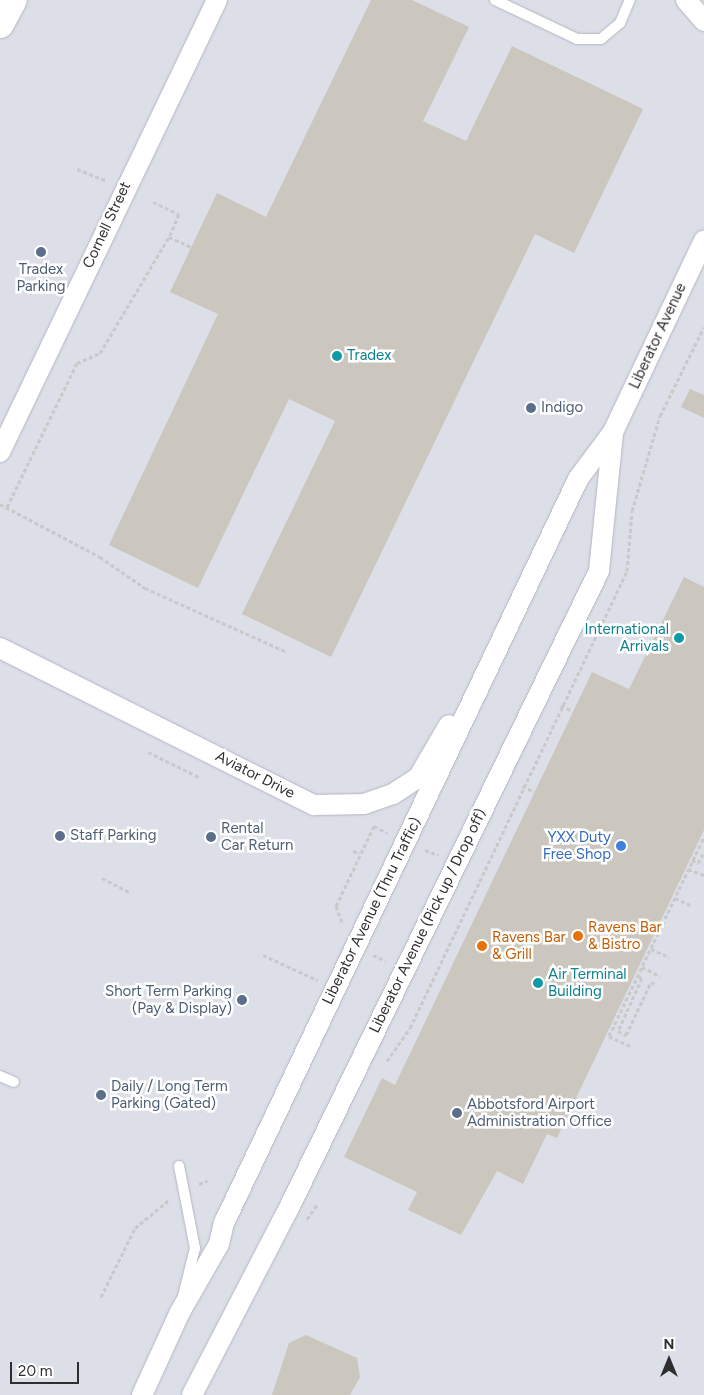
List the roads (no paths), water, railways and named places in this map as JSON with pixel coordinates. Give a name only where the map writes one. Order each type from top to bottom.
[{"type":"main road","points":[[0,24],[13,0]]},
{"type":"street","name":"Cornell Street","points":[[0,452],[217,0]]},
{"type":"street","points":[[686,0],[704,21]]},
{"type":"street","name":"Liberator Avenue","points":[[613,432],[704,240]]},
{"type":"street","name":"Liberator Avenue (Thru Traffic)","points":[[142,1395],[180,1312],[219,1244],[224,1222],[578,479],[613,432]]},
{"type":"street","name":"Liberator Avenue (Pick up / Drop off)","points":[[192,1395],[288,1210],[599,571],[613,432]]},
{"type":"street","name":"Aviator Drive","points":[[0,648],[314,805],[335,807],[379,799],[418,778],[477,688]]},
{"type":"lane","points":[[495,0],[577,39],[601,39],[620,23],[630,0]]},
{"type":"lane","points":[[0,1076],[14,1082]]},
{"type":"lane","points":[[179,1166],[195,1248],[180,1312]]},
{"type":"place","name":"Tradex Parking","points":[[41,252]]},
{"type":"place","name":"Tradex","points":[[337,356]]},
{"type":"place","name":"Indigo","points":[[531,408]]},
{"type":"place","name":"International Arrivals","points":[[679,638]]},
{"type":"place","name":"Staff Parking","points":[[60,836]]},
{"type":"place","name":"Rental Car Return","points":[[211,837]]},
{"type":"place","name":"YXX Duty Free Shop","points":[[621,846]]},
{"type":"place","name":"Ravens Bar & Bistro","points":[[578,936]]},
{"type":"place","name":"Ravens Bar & Grill","points":[[482,946]]},
{"type":"place","name":"Air Terminal Building","points":[[538,983]]},
{"type":"place","name":"Short Term Parking (Pay & Display)","points":[[242,1000]]},
{"type":"place","name":"Daily / Long Term Parking (Gated)","points":[[101,1095]]},
{"type":"place","name":"Abbotsford Airport Administration Office","points":[[457,1113]]}]
